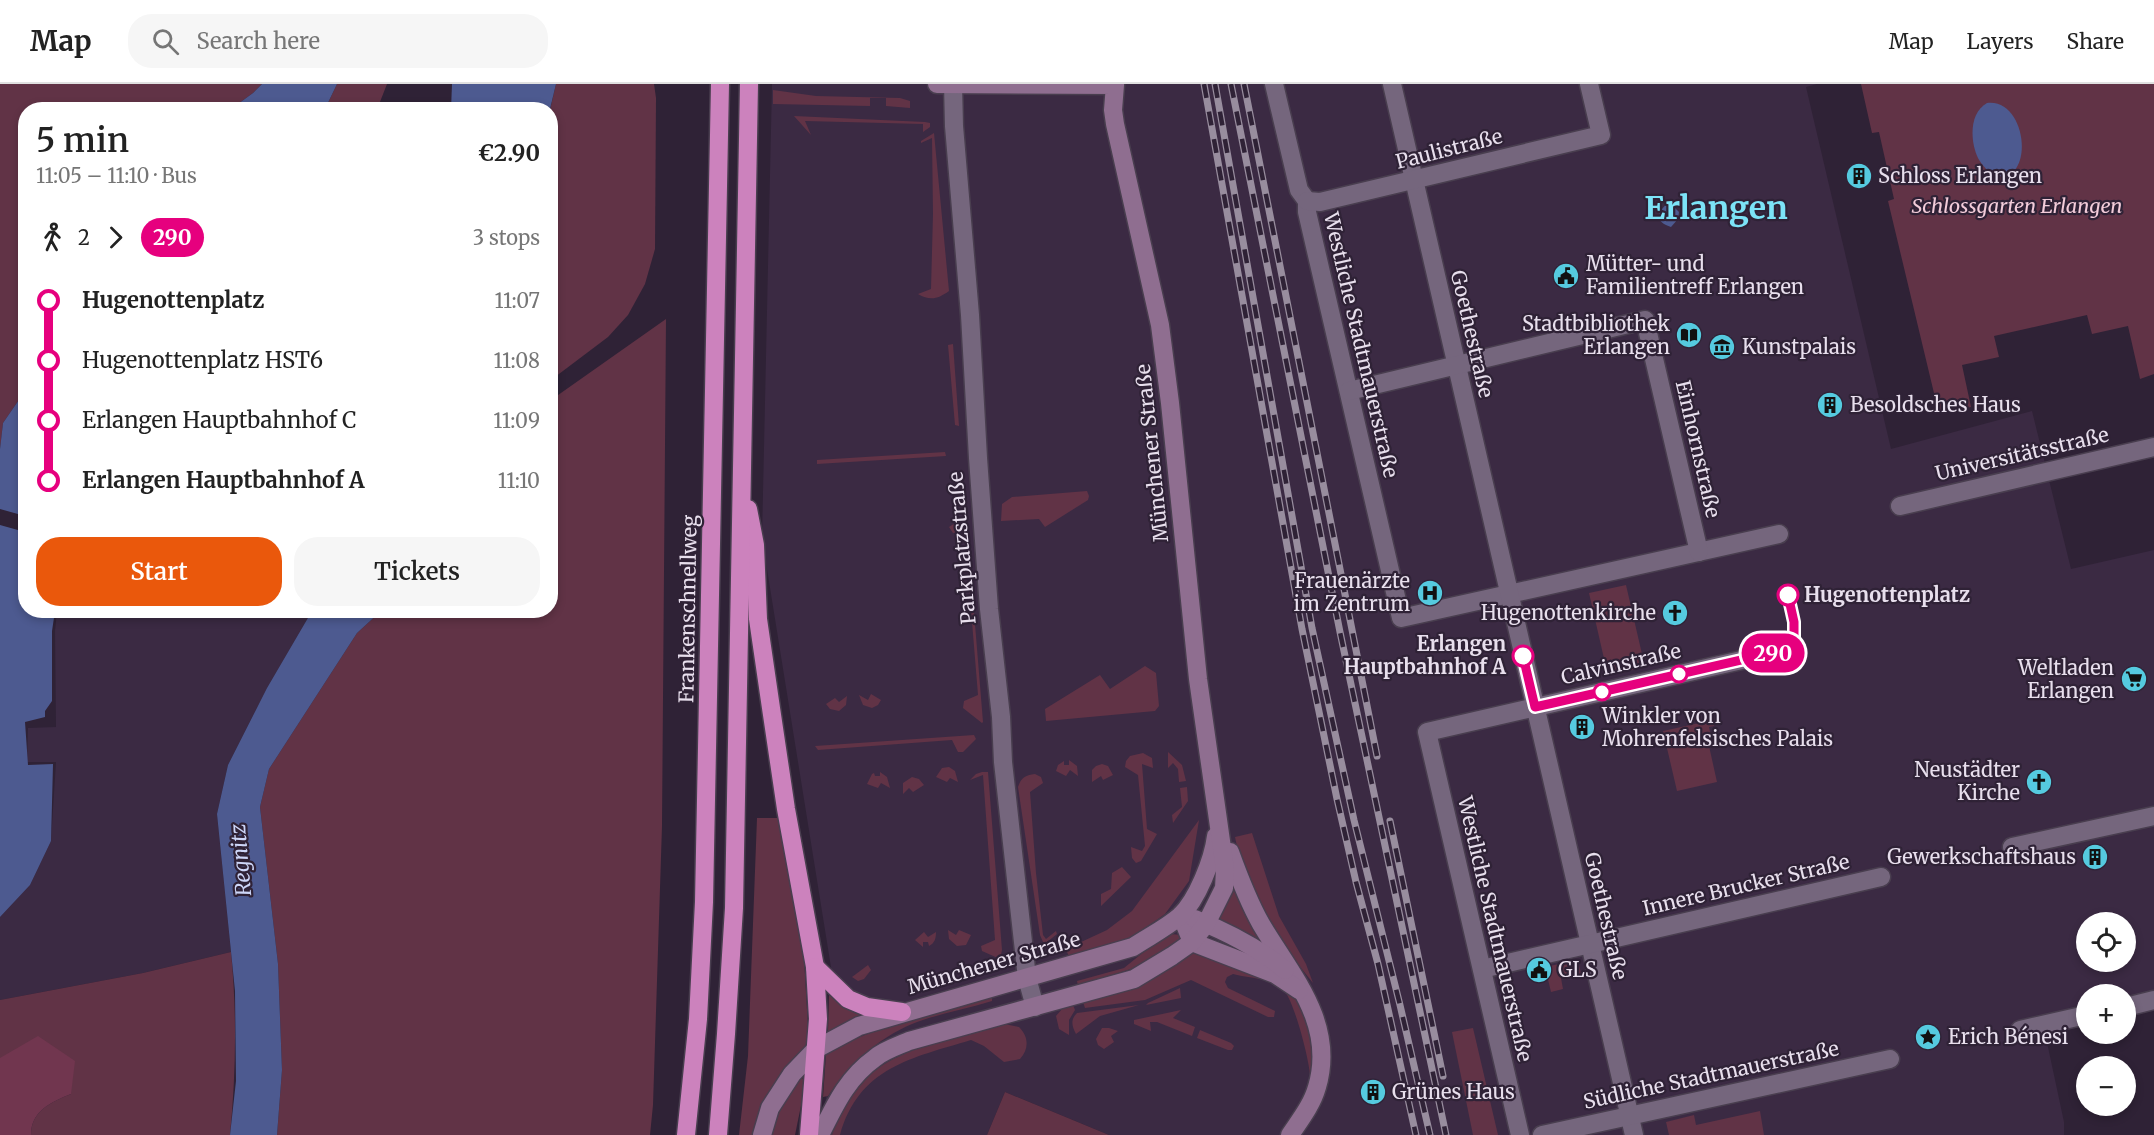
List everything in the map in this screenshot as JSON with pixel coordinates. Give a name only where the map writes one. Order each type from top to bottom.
[{"type":"highway","name":"Frankenschnellweg","points":[[686,1135],[698,1020],[704,902],[720,99]]},
{"type":"highway","points":[[718,1135],[734,908],[749,99]]},
{"type":"highway","points":[[741,472],[755,545],[758,619],[782,786],[815,967],[818,1019],[809,1135]]},
{"type":"highway","points":[[815,967],[848,999],[867,1007],[902,1012]]},
{"type":"main road","points":[[937,84],[1116,84]]},
{"type":"main road","name":"Münchener Straße","points":[[820,1135],[842,1091],[852,1077],[876,1057],[909,1041],[1134,979],[1192,942],[1206,924],[1224,888],[1225,869],[1198,679],[1160,325],[1115,124],[1113,110],[1116,84]]},
{"type":"main road","points":[[1218,817],[1242,887],[1261,923],[1309,1001],[1317,1021],[1321,1039],[1321,1065],[1313,1099],[1290,1135]]},
{"type":"main road","name":"Münchener Straße","points":[[762,1135],[770,1108],[792,1074],[816,1049],[859,1026],[1133,946],[1181,915],[1199,888],[1206,872],[1214,850],[1218,817]]},
{"type":"main road","points":[[1181,915],[1206,924],[1271,958],[1287,972],[1303,992]]},
{"type":"main road","points":[[1181,915],[1192,942],[1275,974],[1303,992]]},
{"type":"street","name":"Parkplatzstraße","points":[[953,84],[954,126],[970,315],[978,458],[1003,762],[1027,978],[1035,1006]]},
{"type":"street","name":"Westliche Stadtmauerstraße","points":[[1274,84],[1299,190],[1307,201],[1307,212],[1401,618],[1509,595]]},
{"type":"street","name":"Goethestraße","points":[[1392,84],[1422,178],[1456,364],[1634,1135]]},
{"type":"street","name":"Paulistraße","points":[[1307,201],[1320,202],[1601,135],[1589,84]]},
{"type":"street","name":"Einhornstraße","points":[[1456,364],[1645,320],[1699,552]]},
{"type":"street","points":[[1348,391],[1456,364]]},
{"type":"street","name":"Universitätsstraße","points":[[1900,506],[2154,447]]},
{"type":"street","points":[[1509,595],[1779,534]]},
{"type":"street","name":"Calvinstraße","points":[[1427,732],[1794,648]]},
{"type":"street","name":"Westliche Stadtmauerstraße","points":[[1427,732],[1520,1135]]},
{"type":"street","points":[[2012,847],[2154,816]]},
{"type":"street","name":"Innere Brucker Straße","points":[[1482,969],[1881,877]]},
{"type":"street","points":[[2136,1004],[2154,1000]]},
{"type":"street","points":[[2020,1030],[2076,1017]]},
{"type":"street","name":"Südliche Stadtmauerstraße","points":[[1542,1135],[1890,1059]]},
{"type":"shaded area","points":[[772,84],[1817,84],[1806,87],[1891,449],[2032,411],[2071,569],[2154,550],[2154,1007],[2136,1012],[2136,984],[2076,984],[2076,1025],[2045,1033],[2064,1122],[2064,1135],[1109,1135],[1005,1092],[987,1135],[820,1135],[839,1017],[762,538]]},
{"type":"shaded area","points":[[56,618],[308,618],[267,688],[228,765],[217,814],[231,952],[143,973],[0,1000],[0,917],[30,885],[51,841],[56,762],[27,762],[28,728],[56,727]]},
{"type":"shaded area","points":[[38,1036],[75,1061],[71,1094],[56,1100],[38,1114],[34,1120],[31,1135],[0,1135],[0,1058]]},
{"type":"green space","points":[[0,84],[262,84],[241,102],[18,102],[18,401],[3,423],[0,449]]},
{"type":"green space","points":[[337,84],[387,84],[380,102],[328,102]]},
{"type":"green space","points":[[556,84],[654,84],[656,98],[655,249],[645,284],[628,315],[608,337],[558,375],[558,102],[552,102]]},
{"type":"green space","name":"Schlossgarten Erlangen","points":[[1861,84],[2154,84],[2154,374],[2140,379],[2128,326],[2092,334],[2087,315],[1994,336],[1999,357],[1962,365],[1971,407],[1939,414],[1888,201],[1894,199],[1879,132],[1872,133]]},
{"type":"green space","points":[[773,90],[816,96],[900,98],[910,101],[910,108],[886,106],[886,98],[870,98],[870,106],[773,104]]},
{"type":"green space","points":[[794,116],[925,122],[930,123],[930,127],[923,132],[923,124],[805,121],[811,135]]},
{"type":"green space","points":[[934,133],[949,291],[941,296],[930,298],[918,294],[931,289],[933,214],[932,138],[921,143],[921,141]]},
{"type":"green space","points":[[666,319],[662,826],[653,1105],[650,1135],[277,1135],[282,1070],[278,964],[260,807],[269,769],[357,633],[373,618],[558,618],[558,395]]},
{"type":"green space","points":[[953,344],[959,426],[955,425],[948,345]]},
{"type":"green space","points":[[945,452],[946,456],[817,464],[817,460]]},
{"type":"green space","points":[[959,471],[962,471],[967,526],[965,531],[953,533],[949,527],[963,518]]},
{"type":"green space","points":[[1087,491],[1088,500],[1045,527],[1039,519],[1001,521],[1002,504],[1012,497]]},
{"type":"green space","points":[[964,562],[970,563],[982,723],[963,708],[964,701],[978,695],[968,573],[961,565],[953,570]]},
{"type":"green space","points":[[1626,585],[1645,667],[1608,676],[1589,593]]},
{"type":"green space","points":[[1145,666],[1156,673],[1159,706],[1155,711],[1046,721],[1045,709],[1100,675],[1110,689]]},
{"type":"green space","points":[[871,694],[881,700],[872,708],[863,705],[859,695],[868,700]]},
{"type":"green space","points":[[847,696],[846,705],[839,711],[830,709],[826,704],[835,698],[839,702]]},
{"type":"green space","points":[[1713,720],[1714,726],[1709,727],[1711,736],[1707,737],[1717,782],[1677,791],[1663,731]]},
{"type":"green space","points":[[974,735],[976,739],[963,752],[958,752],[952,740],[818,750],[815,746]]},
{"type":"green space","points":[[1168,752],[1182,765],[1186,781],[1179,782],[1178,769],[1173,763],[1168,768]]},
{"type":"green space","points":[[1143,753],[1152,758],[1153,768],[1142,764],[1147,829],[1157,834],[1141,861],[1136,863],[1132,858],[1131,847],[1142,851],[1145,846],[1138,775],[1125,767],[1130,756]]},
{"type":"green space","points":[[1069,760],[1077,766],[1078,776],[1070,770],[1066,776],[1056,771],[1058,765],[1064,761],[1064,765],[1069,765]]},
{"type":"green space","points":[[1102,764],[1108,766],[1113,775],[1103,780],[1101,776],[1092,782],[1092,770]]},
{"type":"green space","points":[[949,767],[955,771],[958,782],[950,778],[947,782],[936,777],[942,768]]},
{"type":"green space","points":[[880,772],[887,777],[890,788],[881,783],[878,788],[867,784],[872,774],[880,776]]},
{"type":"green space","points":[[982,772],[988,772],[1002,950],[1000,959],[982,951],[981,946],[995,940],[983,775],[970,780]]},
{"type":"green space","points":[[1035,774],[1041,777],[1043,783],[1030,792],[1043,935],[1046,939],[1056,931],[1057,934],[1047,942],[1043,942],[1040,935],[1018,787],[1024,778]]},
{"type":"green space","points":[[912,777],[919,779],[924,785],[913,792],[909,788],[903,794],[903,783]]},
{"type":"green space","points":[[1187,787],[1188,801],[1173,823],[1172,815],[1182,807],[1180,788]]},
{"type":"green space","points":[[757,818],[779,818],[804,957],[809,1044],[781,1074],[774,1085],[767,1097],[753,1135],[739,1135],[748,1056]]},
{"type":"green space","points":[[1199,820],[1189,881],[1165,914],[1134,936],[1114,945],[1069,957],[1066,949],[1107,930],[1132,911]]},
{"type":"green space","points":[[1252,833],[1279,916],[1306,964],[1313,983],[1287,950],[1265,915],[1246,877],[1235,837]]},
{"type":"green space","points":[[1122,867],[1131,877],[1101,906],[1101,894],[1111,889],[1112,873]]},
{"type":"green space","points":[[1231,882],[1265,944],[1216,920]]},
{"type":"green space","points":[[948,930],[956,935],[959,930],[971,935],[966,945],[957,946],[949,939]]},
{"type":"green space","points":[[924,932],[928,937],[936,932],[936,934],[933,943],[929,946],[928,942],[923,942],[923,947],[915,940]]},
{"type":"green space","points":[[1170,934],[1182,935],[1183,938],[1140,966],[1078,986],[1077,981],[1124,968],[1161,938]]},
{"type":"green space","points":[[231,952],[235,1044],[230,1135],[31,1135],[34,1120],[38,1114],[56,1100],[71,1094],[0,1058],[0,1000],[143,973]]},
{"type":"green space","points":[[1191,954],[1212,956],[1255,971],[1277,982],[1290,992],[1303,1010],[1310,1031],[1312,1065],[1310,1075],[1307,1056],[1292,1005],[1283,989],[1266,980],[1233,974],[1227,977],[1225,982],[1228,988],[1275,1011],[1274,1017],[1268,1017],[1191,980],[1145,1000],[1085,1008],[1083,1002]]},
{"type":"green space","points":[[1578,960],[1581,974],[1561,978],[1563,989],[1551,992],[1545,967]]},
{"type":"green space","points":[[868,965],[871,970],[864,979],[858,981],[852,977]]},
{"type":"green space","points":[[1180,988],[1181,998],[1146,1005],[1148,1003]]},
{"type":"green space","points":[[829,995],[864,1013],[864,1017],[828,1032]]},
{"type":"green space","points":[[992,997],[992,1001],[922,1020],[887,1037],[854,1064],[828,1096],[823,1097],[826,1054],[886,1027]]},
{"type":"green space","points":[[1073,1005],[1075,1010],[1069,1020],[1069,1035],[1059,1029],[1056,1016],[1062,1009]]},
{"type":"green space","points":[[1139,1005],[1100,1016],[1076,1034],[1073,1028],[1072,1023],[1077,1013]]},
{"type":"green space","points":[[1181,1010],[1173,1018],[1195,1027],[1192,1036],[1157,1022],[1150,1022],[1151,1031],[1134,1024],[1134,1020]]},
{"type":"green space","points":[[1004,1024],[1019,1027],[1025,1035],[1026,1047],[1020,1059],[1004,1062],[984,1046],[971,1040],[909,1060],[874,1080],[860,1094],[849,1112],[840,1135],[832,1135],[843,1107],[859,1085],[878,1069],[924,1046]]},
{"type":"green space","points":[[1102,1028],[1118,1031],[1111,1036],[1114,1042],[1104,1049],[1098,1045],[1096,1039]]},
{"type":"green space","points":[[1473,1028],[1498,1135],[1473,1135],[1452,1032]]},
{"type":"green space","points":[[1200,1030],[1231,1043],[1234,1046],[1232,1050],[1197,1038]]},
{"type":"green space","points":[[802,1078],[806,1081],[795,1135],[771,1135],[780,1107]]},
{"type":"green space","points":[[1005,1092],[1109,1135],[987,1135]]},
{"type":"green space","points":[[1760,1111],[1764,1135],[1669,1135],[1666,1122],[1694,1115],[1696,1125]]},
{"type":"water","points":[[262,84],[337,84],[328,102],[241,102]]},
{"type":"water","points":[[452,84],[556,84],[552,102],[451,102]]},
{"type":"water","points":[[1987,103],[2000,105],[2011,113],[2018,125],[2021,154],[2018,166],[2010,174],[1998,176],[1992,173],[1986,169],[1975,151],[1974,120],[1977,113]]},
{"type":"water","points":[[1667,204],[1679,212],[1678,219],[1671,227],[1662,223],[1659,217],[1660,211]]},
{"type":"water","points":[[18,401],[18,618],[54,618],[52,701],[45,711],[45,717],[25,722],[28,765],[53,764],[51,841],[30,885],[0,917],[0,449],[3,423]]},
{"type":"water","name":"Regnitz","points":[[308,618],[373,618],[357,633],[269,769],[260,807],[278,964],[282,1070],[277,1135],[230,1135],[236,1081],[235,991],[217,814],[228,765],[267,688]]},
{"type":"pier","points":[[0,509],[18,514],[18,530],[0,525]]},
{"type":"railway","points":[[1204,84],[1302,629],[1337,799],[1378,964],[1416,1135]]},
{"type":"railway","points":[[1215,84],[1312,628],[1354,820],[1430,1135]]},
{"type":"railway","points":[[1231,84],[1340,632],[1446,1135]]},
{"type":"railway","points":[[1244,84],[1377,756]]},
{"type":"railway","points":[[1390,821],[1443,1076]]},
{"type":"bus line","name":"290","points":[[1523,656],[1535,707],[1794,648],[1794,622],[1788,595]]},
{"type":"place","name":"Schloss Erlangen","points":[[1859,176]]},
{"type":"place","name":"Mütter- und Familientreff Erlangen","points":[[1566,276]]},
{"type":"place","name":"Stadtbibliothek Erlangen","points":[[1689,335]]},
{"type":"place","name":"Kunstpalais","points":[[1722,347]]},
{"type":"place","name":"Besoldsches Haus","points":[[1830,405]]},
{"type":"place","name":"Frauenärzte im Zentrum","points":[[1430,593]]},
{"type":"place","name":"Hugenottenplatz","points":[[1788,595]]},
{"type":"place","name":"Hugenottenkirche","points":[[1675,613]]},
{"type":"place","name":"Erlangen Hauptbahnhof A","points":[[1523,656]]},
{"type":"place","name":"Weltladen Erlangen","points":[[2134,679]]},
{"type":"place","name":"Winkler von Mohrenfelsisches Palais","points":[[1582,727]]},
{"type":"place","name":"Neustädter Kirche","points":[[2039,782]]},
{"type":"place","name":"Gewerkschaftshaus","points":[[2095,857]]},
{"type":"place","name":"GLS","points":[[1539,970]]},
{"type":"place","name":"Erich Bénesi","points":[[1928,1037]]},
{"type":"place","name":"Grünes Haus","points":[[1373,1092]]},
{"type":"district","name":"Erlangen","points":[[1716,208]]}]
